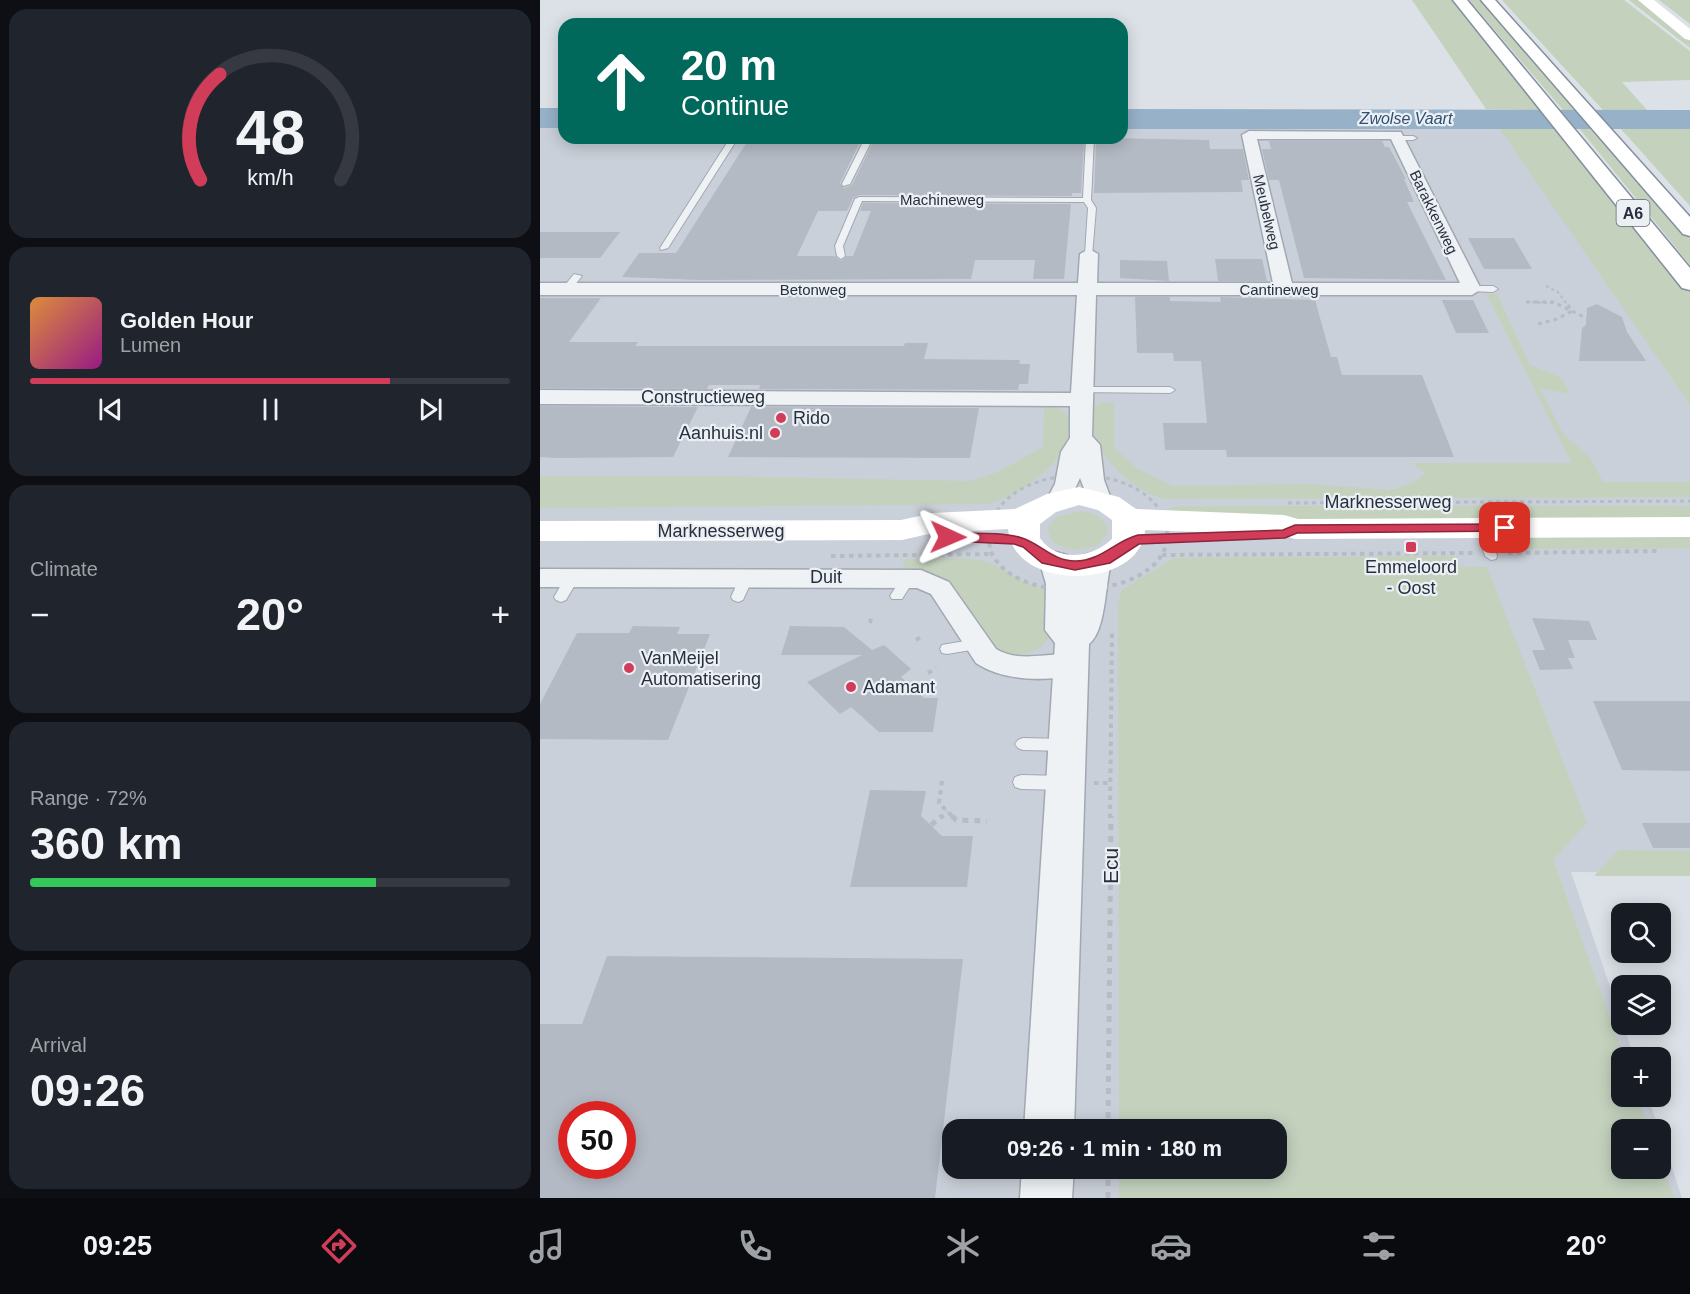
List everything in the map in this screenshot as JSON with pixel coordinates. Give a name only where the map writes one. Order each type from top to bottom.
[{"type":"main road","name":"A6","points":[[1460,0],[1690,283]]},
{"type":"main road","name":"A6","points":[[1488,0],[1690,230]]},
{"type":"main road","points":[[1645,0],[1690,36]]},
{"type":"main road","points":[[1099,488],[1116,506],[1127,530],[1115,555],[1095,576],[1075,566],[1054,575],[1038,555],[1029,529],[1048,502],[1079,496],[1099,488]]},
{"type":"main road","name":"Marknesserweg","points":[[1127,530],[1138,539],[1285,534],[1295,529],[1488,546],[1690,527]]},
{"type":"main road","name":"Marknesserweg","points":[[540,531],[902,530],[912,536],[994,538],[1029,529]]},
{"type":"street","name":"Barakkenweg","points":[[1249,135],[1402,137],[1472,290]]},
{"type":"street","name":"Meubelweg","points":[[1249,135],[1284,289]]},
{"type":"street","points":[[1059,499],[1068,480],[1074,445],[1081,438],[1089,254]]},
{"type":"street","name":"Betonweg","points":[[540,289],[572,282],[1087,289]]},
{"type":"street","name":"Cantineweg","points":[[1087,289],[1472,290]]},
{"type":"street","name":"Constructieweg","points":[[540,397],[1082,395]]},
{"type":"street","points":[[1081,438],[1089,445],[1092,480],[1099,488]]},
{"type":"street","points":[[1050,1119],[1087,773],[1072,652],[1062,630],[1062,584],[1054,575]]},
{"type":"street","points":[[1072,652],[1083,632],[1089,584],[1095,576]]},
{"type":"street","name":"Duit","points":[[540,578],[567,587],[903,587],[926,580],[940,588],[989,658],[1009,666],[1072,652]]},
{"type":"street","points":[[1046,1198],[1047,1179]]},
{"type":"lane","points":[[664,248],[730,144]]},
{"type":"lane","points":[[846,184],[866,144]]},
{"type":"lane","points":[[1089,254],[1092,208],[1087,200],[1090,144]]},
{"type":"lane","name":"Machineweg","points":[[841,256],[839,246],[859,199],[1087,200]]},
{"type":"lane","points":[[1472,290],[1493,290]]},
{"type":"lane","points":[[1082,395],[1170,390]]},
{"type":"lane","points":[[947,649],[978,644]]},
{"type":"lane","points":[[1023,744],[1087,773]]},
{"type":"lane","points":[[1020,782],[1087,773]]},
{"type":"path","points":[[1546,286],[1558,292],[1572,311]]},
{"type":"path","points":[[1526,302],[1553,302],[1607,328]]},
{"type":"path","points":[[1538,324],[1557,319],[1572,311]]},
{"type":"path","points":[[1099,488],[1121,481],[1158,504]]},
{"type":"path","name":"Marknesserweg","points":[[1277,503],[1690,501]]},
{"type":"path","points":[[990,543],[992,554],[1022,578],[1054,575]]},
{"type":"path","points":[[1095,576],[1131,579],[1162,555],[1166,543]]},
{"type":"path","points":[[1162,555],[1488,546],[1667,551]]},
{"type":"path","points":[[968,555],[992,554]]},
{"type":"path","points":[[870,623],[872,614]]},
{"type":"path","name":"Ecu","points":[[1107,1119],[1087,773],[1112,625]]},
{"type":"path","points":[[916,640],[923,636]]},
{"type":"path","points":[[928,673],[936,668]]},
{"type":"path","points":[[942,781],[939,803],[956,820],[987,821]]},
{"type":"path","points":[[931,825],[948,812]]},
{"type":"path","points":[[1108,1179],[1108,1198]]},
{"type":"shaded area","points":[[540,127],[558,127],[558,144],[1128,144],[1128,127],[1499,127],[1690,393],[1690,873],[1571,872],[1611,989],[1611,1035],[1627,1035],[1631,1047],[1611,1047],[1611,1107],[1651,1107],[1656,1119],[1611,1119],[1611,1179],[1671,1179],[1671,1164],[1682,1198],[540,1198]]},
{"type":"green space","points":[[1412,0],[1455,0],[1545,110],[1486,109]]},
{"type":"green space","points":[[1469,0],[1485,0],[1582,110],[1563,110]]},
{"type":"green space","points":[[1502,0],[1624,0],[1690,51],[1690,80],[1622,82],[1647,110],[1603,110]]},
{"type":"green space","points":[[1629,0],[1640,0],[1690,41],[1690,48]]},
{"type":"green space","points":[[1659,0],[1690,0],[1690,24]]},
{"type":"green space","points":[[1499,128],[1560,128],[1690,291],[1690,405]]},
{"type":"green space","points":[[1579,128],[1599,128],[1690,239],[1690,265]]},
{"type":"green space","points":[[1620,128],[1690,129],[1690,206],[1630,139]]},
{"type":"green space","points":[[1486,294],[1497,294],[1530,365],[1562,378],[1570,394],[1540,388],[1563,434],[1590,457],[1603,482],[1690,482],[1690,497],[1164,499],[1136,486],[1124,476],[1103,453],[1097,439],[1092,409],[1100,403],[1114,402],[1114,448],[1137,468],[1173,486],[1310,484],[1391,490],[1413,483],[1425,473],[1412,463],[1572,463]]},
{"type":"green space","points":[[1044,405],[1061,409],[1069,417],[1069,432],[1065,447],[1056,460],[1030,483],[987,504],[540,508],[540,476],[716,476],[970,481],[998,472],[1043,447]]},
{"type":"green space","points":[[1181,506],[1690,506],[1690,517],[1312,521],[1167,512],[1169,508]]},
{"type":"green space","points":[[1081,511],[1095,515],[1105,523],[1108,532],[1100,543],[1088,548],[1069,549],[1051,540],[1048,528],[1056,517]]},
{"type":"green space","points":[[1690,535],[1690,548],[1502,549],[1501,547],[1505,539],[1512,536]]},
{"type":"green space","points":[[1457,556],[1460,567],[1487,567],[1587,823],[1553,860],[1611,1021],[1611,1035],[1616,1035],[1620,1047],[1611,1047],[1611,1107],[1641,1107],[1646,1119],[1611,1119],[1611,1179],[1667,1179],[1674,1198],[1119,1198],[1119,1179],[1287,1179],[1287,1119],[1119,1119],[1118,602],[1122,590],[1174,558]]},
{"type":"green space","points":[[907,559],[977,559],[999,567],[1030,584],[1054,593],[1053,627],[1046,642],[1032,652],[1016,655],[1002,651],[980,629],[962,600],[942,578],[903,568],[904,560]]},
{"type":"green space","points":[[1619,850],[1690,851],[1690,876],[1594,876]]},
{"type":"water","points":[[540,108],[558,108],[558,128],[540,128]]},
{"type":"water","name":"Zwolse Vaart","points":[[1128,109],[1690,110],[1690,129],[1128,129]]},
{"type":"building","points":[[1128,138],[1209,140],[1210,149],[1243,149],[1249,180],[1241,180],[1243,192],[1094,193],[1096,144],[1128,144]]},
{"type":"building","points":[[1269,141],[1382,141],[1385,147],[1389,147],[1406,179],[1404,179],[1414,202],[1407,202],[1446,280],[1304,278],[1279,180],[1269,180],[1262,149],[1271,149]]},
{"type":"building","points":[[746,144],[859,144],[840,183],[844,188],[852,185],[872,144],[1084,144],[1081,193],[1072,193],[1072,196],[859,195],[853,198],[847,211],[818,211],[797,256],[835,256],[841,261],[847,256],[853,256],[871,211],[860,211],[863,203],[1071,204],[1064,279],[1033,279],[1035,260],[975,260],[971,279],[699,280],[622,277],[639,253],[676,253]]},
{"type":"building","points":[[540,232],[620,232],[600,258],[540,258]]},
{"type":"building","points":[[1468,238],[1514,238],[1532,269],[1484,269]]},
{"type":"building","points":[[1215,259],[1262,259],[1267,281],[1218,281]]},
{"type":"building","points":[[1120,260],[1167,261],[1169,281],[1120,278]]},
{"type":"building","points":[[1135,297],[1170,297],[1170,301],[1221,302],[1220,297],[1315,300],[1331,357],[1337,357],[1342,375],[1422,375],[1454,457],[1227,457],[1226,450],[1165,450],[1163,423],[1207,423],[1201,361],[1174,361],[1173,353],[1137,353]]},
{"type":"building","points":[[540,298],[601,298],[569,342],[638,342],[635,346],[904,346],[905,343],[928,343],[924,359],[1020,360],[1019,364],[1030,364],[1028,384],[1019,384],[1018,390],[759,389],[760,385],[709,385],[707,389],[540,388]]},
{"type":"building","points":[[1442,300],[1473,300],[1489,333],[1456,333]]},
{"type":"building","points":[[1597,304],[1622,317],[1627,332],[1646,361],[1579,361],[1582,328],[1586,325],[1587,308]]},
{"type":"building","points":[[540,406],[698,407],[673,457],[556,458],[540,457]]},
{"type":"building","points":[[751,407],[979,408],[970,458],[728,457]]},
{"type":"building","points":[[1532,618],[1589,621],[1597,640],[1568,640],[1575,658],[1568,658],[1573,669],[1540,670],[1532,650],[1545,650]]},
{"type":"building","points":[[633,626],[680,627],[677,634],[710,634],[668,740],[540,739],[540,704],[577,633],[629,633]]},
{"type":"building","points":[[790,626],[844,627],[872,650],[884,645],[911,669],[901,677],[924,698],[938,698],[933,732],[879,732],[851,707],[840,714],[807,682],[862,655],[781,655]]},
{"type":"building","points":[[1593,701],[1690,701],[1690,771],[1622,770]]},
{"type":"building","points":[[870,790],[926,791],[921,816],[942,836],[973,836],[967,887],[850,887]]},
{"type":"building","points":[[1642,823],[1690,823],[1690,848],[1653,848]]},
{"type":"building","points":[[607,956],[963,959],[944,1119],[942,1119],[935,1198],[540,1198],[540,1024],[582,1024]]},
{"type":"place","name":"Rido","points":[[781,418]]},
{"type":"place","name":"Aanhuis.nl","points":[[775,433]]},
{"type":"place","name":"Emmeloord - Oost","points":[[1411,547]]},
{"type":"place","name":"VanMeijel Automatisering","points":[[629,668]]},
{"type":"place","name":"Adamant","points":[[851,687]]},
{"type":"route","points":[[948,537],[1015,540],[1027,544],[1046,560],[1075,566],[1106,560],[1127,543],[1138,539],[1285,534],[1295,529],[1505,528]]}]
